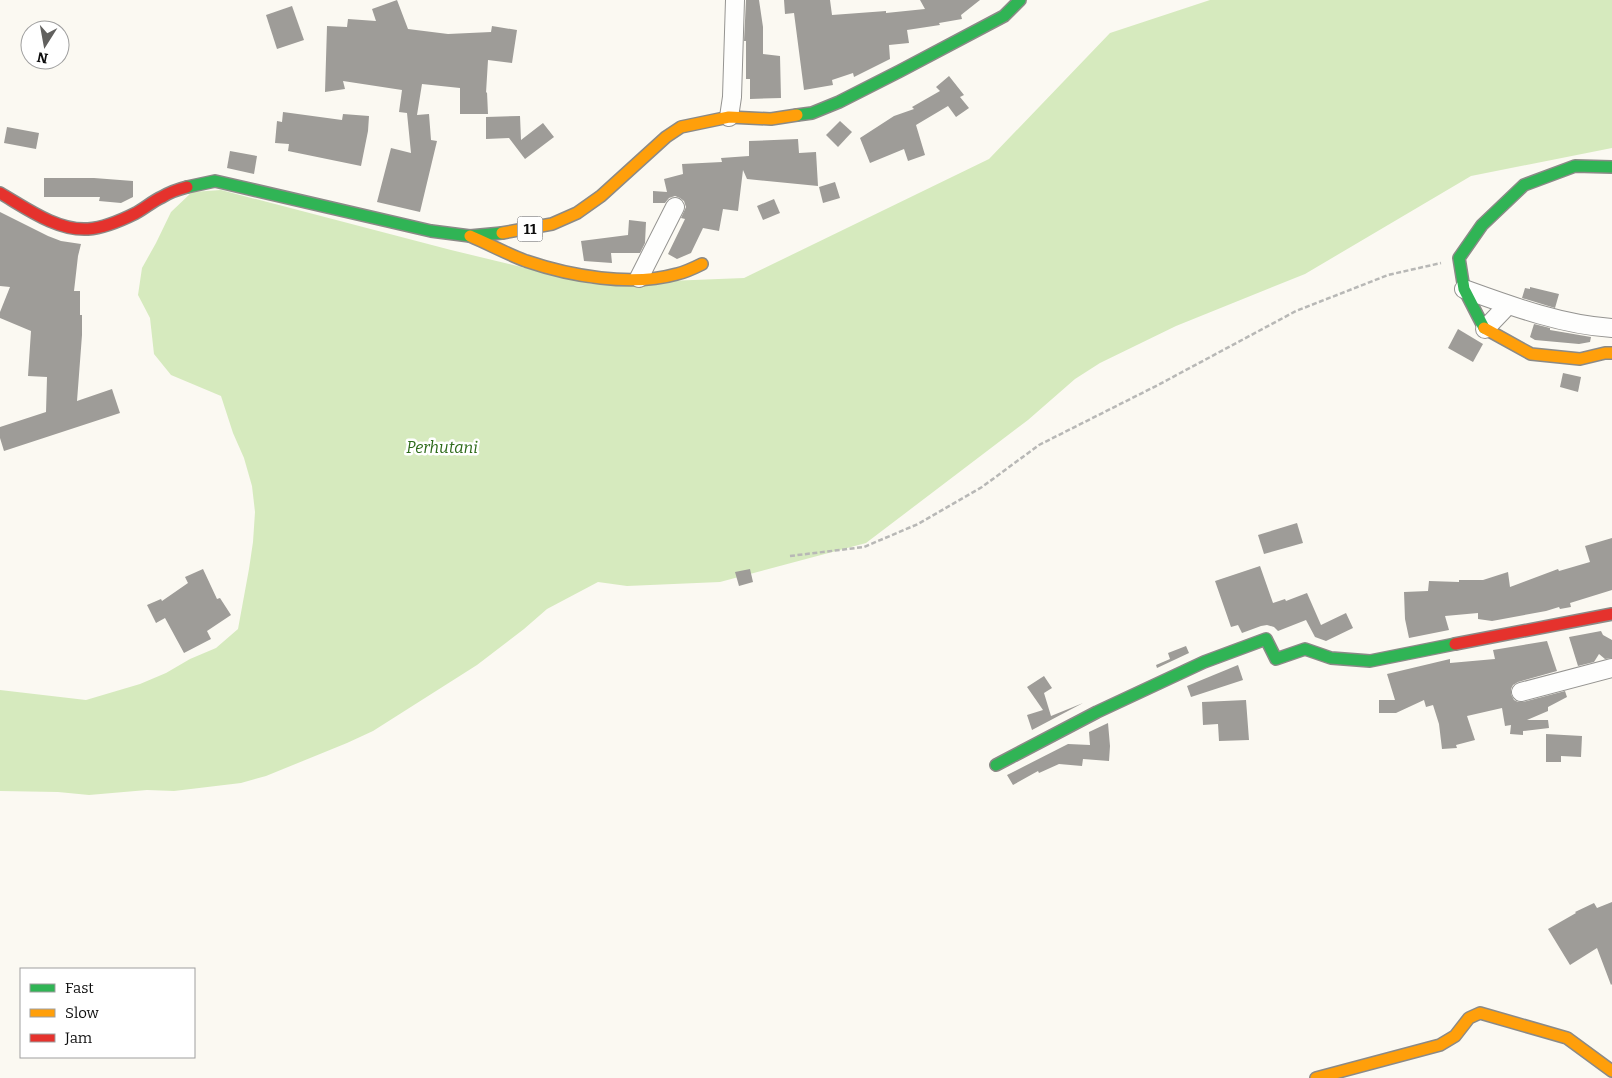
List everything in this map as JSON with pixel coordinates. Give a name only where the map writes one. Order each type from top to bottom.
[{"type":"main road","name":"11","points":[[0,193],[63,225],[88,229],[138,212],[161,197],[178,190],[198,183],[215,181],[431,231],[470,236],[513,232],[552,224],[577,213],[601,196],[666,137],[681,127],[729,117],[771,119],[812,113],[883,80],[997,20],[1004,16],[1020,0]]},
{"type":"main road","points":[[1612,167],[1575,166],[1524,186],[1482,225],[1459,258],[1464,289],[1484,329],[1532,354],[1580,359],[1612,353]]},
{"type":"main road","points":[[470,236],[511,255],[534,263],[604,278],[623,280],[674,275],[702,264]]},
{"type":"main road","points":[[996,765],[1097,712],[1204,662],[1266,639],[1276,659],[1306,649],[1331,658],[1370,661],[1612,614]]},
{"type":"main road","points":[[1316,1078],[1440,1045],[1453,1038],[1468,1017],[1480,1013],[1567,1038],[1612,1071]]},
{"type":"street","points":[[729,117],[736,0]]},
{"type":"street","points":[[640,278],[675,208]]},
{"type":"street","points":[[1464,289],[1508,305],[1568,323],[1612,328]]},
{"type":"street","points":[[1484,329],[1508,305]]},
{"type":"street","points":[[1521,692],[1612,668]]},
{"type":"path","points":[[790,556],[864,547],[918,524],[982,487],[1039,445],[1158,385],[1296,311],[1388,275],[1459,258]]},
{"type":"green space","name":"Perhutani","points":[[1210,0],[1612,0],[1612,148],[1471,176],[1305,274],[1176,326],[1100,363],[1075,379],[1028,420],[866,543],[720,582],[627,586],[598,582],[547,609],[477,665],[373,731],[266,776],[241,783],[174,791],[147,790],[89,795],[58,792],[0,791],[0,690],[86,700],[140,684],[166,673],[190,659],[216,648],[238,629],[253,542],[255,512],[252,486],[244,458],[233,433],[221,396],[171,375],[154,354],[150,318],[138,295],[142,268],[171,212],[192,192],[221,190],[451,250],[592,284],[744,278],[989,159],[1110,33]]},
{"type":"building","points":[[397,0],[408,29],[448,34],[491,32],[492,26],[517,30],[512,63],[488,60],[486,93],[488,114],[460,114],[460,88],[422,84],[417,115],[429,114],[431,140],[437,141],[420,212],[377,202],[391,148],[411,153],[407,113],[399,112],[402,90],[343,81],[345,89],[325,92],[327,26],[347,27],[348,19],[376,21],[372,9]]},
{"type":"building","points":[[746,0],[759,0],[763,27],[763,54],[780,56],[781,98],[750,99],[750,79],[746,79],[746,41],[744,41]]},
{"type":"building","points":[[784,0],[830,0],[832,15],[925,9],[920,0],[980,0],[961,15],[962,19],[939,23],[940,25],[907,30],[909,43],[889,45],[890,59],[854,77],[853,73],[832,80],[833,85],[804,90],[794,13],[785,14]]},
{"type":"building","points":[[292,6],[304,40],[277,49],[266,15]]},
{"type":"building","points":[[949,76],[964,95],[960,97],[969,108],[956,117],[948,106],[916,125],[925,155],[908,161],[904,149],[870,163],[860,138],[894,116],[914,109],[912,107],[940,91],[936,87]]},
{"type":"building","points":[[283,112],[342,120],[343,114],[369,116],[361,166],[288,151],[289,144],[275,143],[277,121],[282,122]]},
{"type":"building","points":[[520,116],[521,140],[543,123],[554,137],[525,159],[509,138],[486,139],[486,117]]},
{"type":"building","points":[[840,121],[852,132],[838,147],[826,135]]},
{"type":"building","points":[[7,127],[39,133],[36,149],[4,143]]},
{"type":"building","points":[[798,139],[799,153],[816,152],[818,186],[747,179],[743,170],[738,211],[723,209],[719,231],[703,228],[691,253],[677,259],[668,254],[685,219],[681,218],[686,207],[684,201],[675,196],[669,198],[665,203],[653,203],[653,191],[667,192],[664,179],[683,174],[682,164],[722,162],[721,158],[749,156],[749,141]]},
{"type":"building","points":[[230,151],[257,156],[254,174],[227,168]]},
{"type":"building","points":[[44,178],[94,178],[133,181],[133,197],[121,203],[99,201],[100,197],[44,197]]},
{"type":"building","points":[[835,182],[840,198],[823,203],[819,187]]},
{"type":"building","points":[[774,199],[780,213],[763,220],[757,206]]},
{"type":"building","points":[[0,212],[48,236],[61,241],[81,244],[74,291],[80,291],[80,315],[82,315],[77,401],[112,389],[120,413],[4,451],[0,438],[0,427],[46,412],[47,377],[28,376],[31,331],[0,318],[0,312],[10,287],[0,286]]},
{"type":"building","points":[[629,220],[646,222],[645,243],[640,253],[611,253],[612,263],[584,261],[581,241],[628,235]]},
{"type":"building","points":[[1530,287],[1559,294],[1555,308],[1522,298],[1525,288],[1530,289]]},
{"type":"building","points":[[1534,324],[1550,328],[1550,330],[1591,337],[1590,342],[1579,344],[1535,340],[1530,337]]},
{"type":"building","points":[[1458,329],[1483,344],[1473,362],[1448,348]]},
{"type":"building","points":[[1563,373],[1581,377],[1578,392],[1560,387]]},
{"type":"building","points":[[1297,523],[1303,543],[1264,554],[1258,535]]},
{"type":"building","points":[[1612,538],[1612,590],[1570,603],[1571,607],[1560,609],[1559,607],[1492,621],[1478,619],[1478,613],[1445,616],[1449,630],[1409,638],[1405,619],[1404,592],[1428,591],[1429,581],[1459,582],[1459,580],[1483,580],[1508,572],[1510,587],[1558,569],[1559,571],[1590,562],[1585,546]]},
{"type":"building","points":[[1260,566],[1273,603],[1285,599],[1286,601],[1307,593],[1321,625],[1346,613],[1353,628],[1326,641],[1315,637],[1306,620],[1278,631],[1274,627],[1267,625],[1242,633],[1238,625],[1231,627],[1215,581]]},
{"type":"building","points":[[203,569],[217,599],[220,598],[231,615],[207,631],[211,639],[184,653],[165,618],[156,623],[147,605],[161,599],[162,601],[188,583],[185,577]]},
{"type":"building","points":[[750,569],[753,582],[739,586],[735,572]]},
{"type":"building","points":[[1601,631],[1603,635],[1612,640],[1612,658],[1605,659],[1599,654],[1594,662],[1578,666],[1569,637]]},
{"type":"building","points":[[1547,641],[1557,671],[1518,682],[1513,685],[1511,694],[1514,700],[1523,702],[1565,691],[1567,697],[1548,707],[1548,711],[1527,720],[1548,720],[1549,728],[1523,731],[1523,735],[1510,734],[1511,725],[1505,726],[1502,708],[1467,716],[1475,740],[1456,745],[1457,748],[1442,749],[1439,724],[1433,705],[1426,707],[1424,700],[1396,713],[1379,713],[1379,700],[1395,700],[1387,674],[1450,659],[1450,663],[1495,659],[1493,650]]},
{"type":"building","points":[[1186,646],[1189,653],[1157,668],[1156,665],[1170,659],[1168,653]]},
{"type":"building","points":[[1238,665],[1243,680],[1191,697],[1187,686]]},
{"type":"building","points":[[1044,676],[1052,688],[1044,693],[1051,716],[1083,703],[1032,730],[1027,715],[1043,710],[1027,687]]},
{"type":"building","points":[[1246,700],[1249,740],[1219,741],[1218,724],[1203,725],[1202,702]]},
{"type":"building","points":[[1108,723],[1109,761],[1083,759],[1082,766],[1059,764],[1039,773],[1038,771],[1013,785],[1007,775],[1068,744],[1090,745],[1089,732]]},
{"type":"building","points":[[1546,734],[1582,736],[1581,757],[1561,756],[1561,762],[1546,762]]},
{"type":"building","points":[[1612,902],[1611,985],[1597,948],[1570,965],[1548,929],[1575,912],[1594,903],[1597,908]]},
{"type":"traffic: fast","points":[[797,115],[812,113],[839,102],[900,71],[1004,16],[1020,0]]},
{"type":"traffic: fast","points":[[1484,328],[1464,289],[1459,258],[1482,225],[1524,185],[1575,166],[1612,167]]},
{"type":"traffic: fast","points":[[187,187],[215,181],[431,231],[470,236],[502,233]]},
{"type":"traffic: fast","points":[[996,765],[1097,712],[1204,662],[1266,639],[1276,659],[1305,649],[1331,658],[1370,661],[1455,644]]},
{"type":"traffic: slow","points":[[502,233],[552,224],[577,213],[601,196],[666,137],[681,127],[729,117],[771,119],[797,115]]},
{"type":"traffic: slow","points":[[470,236],[526,261],[562,271],[601,278],[621,280],[659,278],[684,272],[702,264]]},
{"type":"traffic: slow","points":[[1484,328],[1531,354],[1580,359],[1612,353]]},
{"type":"traffic: slow","points":[[1316,1078],[1440,1045],[1455,1036],[1469,1018],[1480,1013],[1567,1038],[1612,1071]]},
{"type":"traffic: jam","points":[[0,193],[31,212],[53,222],[76,229],[88,229],[119,221],[136,213],[155,200],[187,187]]},
{"type":"traffic: jam","points":[[1455,644],[1612,614]]}]
